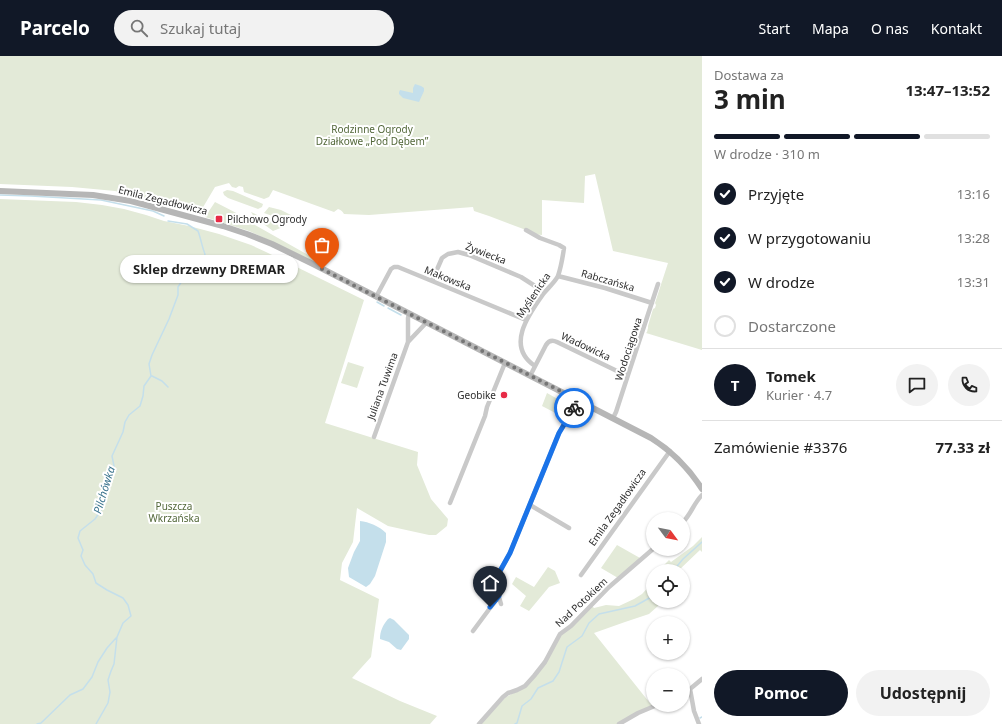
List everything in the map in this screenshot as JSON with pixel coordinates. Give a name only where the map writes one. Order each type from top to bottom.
[{"type":"main road","name":"Emila Zegadłowicza","points":[[0,191],[74,193],[131,201],[223,226],[272,244],[659,443],[685,465],[702,489]]},
{"type":"street","name":"Myślenicka","points":[[526,230],[540,238],[563,247],[564,250],[558,276],[543,294],[526,320],[522,335],[521,349],[527,359],[535,366]]},
{"type":"street","name":"Żywiecka","points":[[432,281],[442,258],[448,254],[458,252],[469,255],[521,277],[543,294]]},
{"type":"street","name":"Makowska","points":[[376,297],[390,271],[394,267],[398,267],[526,320]]},
{"type":"street","name":"Rabczańska","points":[[558,276],[605,288],[652,303]]},
{"type":"street","name":"Wodociągowa","points":[[613,418],[658,284]]},
{"type":"street","name":"Juliana Tuwima","points":[[374,436],[408,342],[409,314]]},
{"type":"street","name":"Juliana Tuwima","points":[[408,342],[426,323]]},
{"type":"street","name":"Wadowicka","points":[[530,376],[547,343],[550,341],[554,341],[628,375]]},
{"type":"street","points":[[450,503],[505,363]]},
{"type":"street","points":[[501,604],[497,590],[494,586],[495,580],[510,554],[559,433],[578,400]]},
{"type":"street","name":"Emila Zegadłowicza","points":[[581,575],[670,451]]},
{"type":"street","points":[[690,512],[702,495]]},
{"type":"street","points":[[530,505],[569,528]]},
{"type":"street","name":"Nad Potokiem","points":[[479,724],[503,697],[508,693],[525,686],[545,662],[557,637],[571,626],[609,587],[646,555]]},
{"type":"street","points":[[473,631],[499,596]]},
{"type":"street","points":[[699,724],[694,712],[690,689],[702,679]]},
{"type":"street","points":[[619,724],[646,710]]},
{"type":"green space","name":"Rodzinne Ogrody Działkowe „Pod Dębem”","points":[[0,56],[702,56],[702,350],[646,333],[668,263],[613,251],[595,174],[585,176],[584,203],[542,200],[542,235],[533,234],[474,211],[473,207],[369,215],[344,214],[338,209],[334,212],[273,190],[269,197],[264,199],[244,192],[243,187],[232,187],[229,183],[215,187],[199,214],[176,206],[115,191],[72,187],[0,184]]},
{"type":"green space","points":[[227,190],[233,191],[263,204],[262,207],[258,209],[228,198],[223,192]]},
{"type":"green space","name":"Puszcza Wkrzańska","points":[[0,199],[76,202],[102,205],[124,209],[164,221],[219,234],[251,245],[364,300],[325,423],[418,452],[417,465],[431,499],[448,519],[447,526],[436,535],[429,535],[388,526],[357,508],[353,542],[342,563],[340,580],[379,599],[371,657],[352,678],[400,701],[437,716],[430,724],[0,724]]},
{"type":"green space","points":[[215,202],[248,219],[255,225],[317,260],[316,263],[249,231],[205,217]]},
{"type":"green space","points":[[269,207],[281,210],[295,217],[284,220],[264,213]]},
{"type":"green space","points":[[251,212],[283,227],[273,231],[254,217]]},
{"type":"green space","points":[[348,362],[364,367],[357,388],[341,383]]},
{"type":"green space","points":[[547,393],[572,407],[565,418],[542,406]]},
{"type":"green space","points":[[702,537],[702,552],[700,550],[685,564],[665,564],[669,560],[671,562],[679,556],[690,556],[690,548]]},
{"type":"green space","points":[[617,545],[640,558],[618,578],[601,568]]},
{"type":"green space","points":[[548,567],[555,571],[560,583],[549,587],[529,611],[520,606],[526,596],[512,584],[516,577],[534,587]]},
{"type":"green space","points":[[646,590],[646,608],[656,608],[649,614],[594,633],[646,698],[646,710],[619,724],[480,724],[506,697],[527,686],[558,638],[592,606],[594,608],[606,605],[619,606],[642,594]]},
{"type":"water","points":[[415,84],[424,88],[419,102],[403,98],[399,94],[400,90],[413,93]]},
{"type":"water","points":[[360,521],[374,525],[386,533],[386,542],[375,576],[366,587],[349,577],[348,568],[360,541]]},
{"type":"water","points":[[390,618],[409,635],[409,639],[401,650],[397,649],[389,642],[380,639],[382,628],[386,621]]},
{"type":"waterway","points":[[0,195],[101,200],[153,211],[164,216]]},
{"type":"waterway","name":"Pilchówka","points":[[96,724],[108,703],[110,692],[108,680],[114,664],[117,637],[123,623],[131,616],[128,605],[123,598],[96,583],[93,574],[85,565],[81,556],[83,550],[78,538],[80,531],[95,519],[101,510],[103,495],[111,480],[114,466],[112,456],[123,432],[125,422],[129,415],[140,406],[144,386],[151,376],[149,364],[169,319],[178,295],[178,287],[182,281],[187,280],[201,266],[205,254],[198,231],[187,224],[168,221]]},
{"type":"waterway","points":[[377,302],[384,306]]},
{"type":"waterway","points":[[388,308],[401,315]]},
{"type":"waterway","points":[[152,376],[162,381],[168,387]]},
{"type":"waterway","points":[[679,564],[702,542]]},
{"type":"waterway","points":[[515,724],[517,723],[522,706],[531,699],[538,688],[553,681],[559,672],[567,647],[582,636],[589,623],[599,614],[635,606],[646,600]]},
{"type":"waterway","points":[[37,724],[41,723],[70,695],[83,689],[92,677],[98,662],[107,648],[116,638]]},
{"type":"way so far","points":[[322,269],[578,400],[574,408]]},
{"type":"place","name":"Pilchowo Ogrody","points":[[219,219]]},
{"type":"place","name":"Sklep drzewny DREMAR","points":[[322,269]]},
{"type":"place","name":"Geobike","points":[[504,395]]},
{"type":"route","points":[[490,607],[499,596],[494,586],[495,580],[510,553],[559,433],[574,408]]}]
